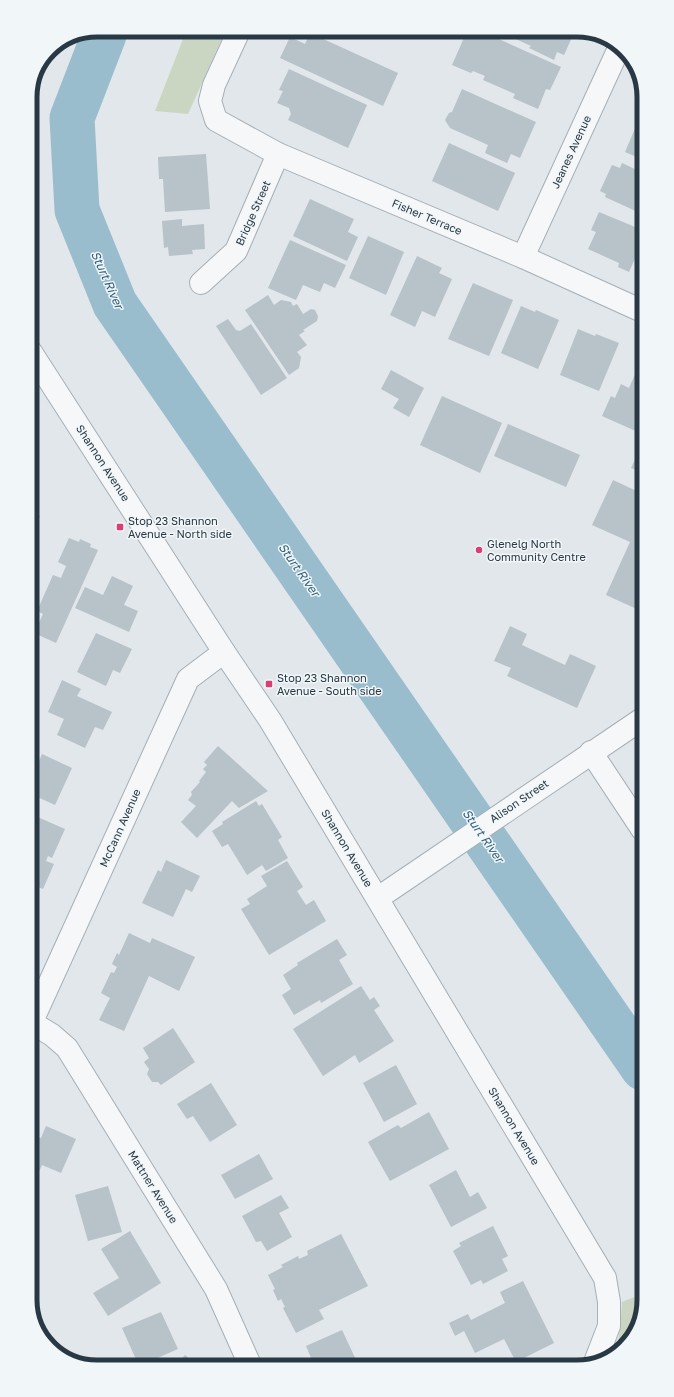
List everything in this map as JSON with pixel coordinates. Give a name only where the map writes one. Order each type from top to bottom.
[{"type":"street","name":"Fisher Terrace","points":[[236,37],[214,85],[210,100],[216,120],[278,154],[523,258],[637,309]]},
{"type":"street","name":"Jeanes Avenue","points":[[523,258],[617,53]]},
{"type":"street","name":"Bridge Street","points":[[202,283],[236,251],[278,154]]},
{"type":"street","name":"Shannon Avenue","points":[[37,361],[224,652],[270,720],[605,1278],[609,1302],[609,1326],[597,1356]]},
{"type":"street","name":"McCann Avenue","points":[[37,1002],[41,981],[188,679],[224,652]]},
{"type":"street","name":"Alison Street","points":[[378,898],[591,752],[637,722]]},
{"type":"street","points":[[591,752],[637,821]]},
{"type":"street","name":"Mattner Avenue","points":[[37,1026],[52,1035],[67,1048],[216,1289],[248,1360]]},
{"type":"green space","points":[[184,37],[223,37],[188,114],[155,111]]},
{"type":"green space","points":[[637,1296],[635,1316],[627,1333],[617,1345],[620,1330],[622,1302]]},
{"type":"building","points":[[290,37],[305,44],[308,37],[319,37],[398,73],[383,106],[280,58]]},
{"type":"building","points":[[464,37],[494,37],[561,67],[550,90],[546,89],[538,109],[513,98],[515,94],[483,80],[485,76],[473,71],[471,73],[452,65]]},
{"type":"building","points":[[511,37],[572,37],[564,55],[557,52],[554,60],[529,48],[531,46]]},
{"type":"building","points":[[289,69],[367,105],[348,148],[288,120],[291,114],[289,108],[277,103],[283,91],[279,90]]},
{"type":"building","points":[[462,89],[536,122],[520,158],[511,154],[507,163],[485,153],[488,145],[450,128],[445,120],[449,113],[452,112]]},
{"type":"building","points":[[637,124],[637,157],[625,152]]},
{"type":"building","points":[[449,143],[515,173],[498,211],[432,181]]},
{"type":"building","points":[[206,154],[210,209],[165,212],[163,179],[159,179],[158,157]]},
{"type":"building","points":[[622,163],[637,170],[637,212],[605,197],[606,194],[600,191],[612,165],[620,168]]},
{"type":"building","points":[[310,199],[354,219],[348,232],[358,237],[347,261],[293,236]]},
{"type":"building","points":[[599,212],[637,228],[637,254],[629,272],[618,267],[619,263],[588,249],[596,232],[591,230]]},
{"type":"building","points":[[182,219],[182,226],[204,224],[205,249],[192,250],[193,254],[169,256],[168,247],[164,248],[162,221]]},
{"type":"building","points":[[368,236],[404,252],[386,295],[349,278]]},
{"type":"building","points":[[290,240],[346,265],[335,288],[324,283],[320,292],[303,285],[296,300],[268,288]]},
{"type":"building","points":[[417,256],[442,268],[439,273],[452,279],[435,317],[422,311],[415,327],[390,315]]},
{"type":"building","points":[[473,283],[513,300],[489,356],[448,339]]},
{"type":"building","points":[[268,295],[274,305],[281,300],[291,302],[293,306],[297,304],[303,314],[311,309],[315,310],[318,316],[317,321],[303,330],[305,331],[299,335],[307,345],[297,352],[301,357],[299,368],[289,375],[245,310]]},
{"type":"building","points":[[521,306],[535,312],[536,310],[559,320],[538,369],[501,353]]},
{"type":"building","points":[[228,319],[236,330],[240,331],[251,324],[287,378],[261,395],[216,326]]},
{"type":"building","points":[[578,329],[619,343],[599,391],[560,375]]},
{"type":"building","points":[[391,370],[424,388],[409,417],[393,408],[399,399],[381,389]]},
{"type":"building","points":[[637,370],[637,432],[602,416],[611,396],[615,398],[621,384],[629,388]]},
{"type":"building","points":[[442,396],[502,423],[480,473],[420,445]]},
{"type":"building","points":[[508,424],[580,455],[566,487],[494,456]]},
{"type":"building","points":[[637,455],[637,470],[631,468]]},
{"type":"building","points":[[613,480],[637,491],[637,609],[606,595],[630,542],[592,525]]},
{"type":"building","points":[[37,515],[40,516],[37,522]]},
{"type":"building","points":[[69,538],[79,542],[80,539],[91,544],[90,547],[98,550],[56,643],[37,634],[37,627],[43,614],[37,611],[53,575],[61,578],[66,566],[58,562]]},
{"type":"building","points":[[112,576],[133,586],[124,605],[138,611],[129,632],[75,608],[85,587],[103,595]]},
{"type":"building","points":[[510,626],[527,634],[522,645],[565,665],[570,654],[596,666],[577,708],[507,676],[511,668],[494,661]]},
{"type":"building","points":[[96,633],[132,649],[120,673],[113,670],[106,686],[77,672]]},
{"type":"building","points":[[62,680],[81,689],[77,696],[112,712],[103,730],[95,727],[85,748],[57,735],[64,719],[48,712]]},
{"type":"building","points":[[218,746],[268,791],[239,808],[232,801],[197,838],[181,822],[196,806],[188,800],[192,795],[191,792],[206,772],[203,769],[207,765],[204,762]]},
{"type":"building","points":[[42,754],[72,768],[55,805],[37,797],[37,766]]},
{"type":"building","points":[[256,801],[259,806],[262,804],[282,837],[278,840],[288,858],[266,871],[262,865],[247,875],[228,844],[222,847],[212,831],[223,824],[222,822]]},
{"type":"building","points":[[37,817],[65,829],[52,858],[48,856],[46,861],[54,864],[43,889],[37,887]]},
{"type":"building","points":[[166,860],[200,876],[192,892],[186,889],[173,917],[142,903],[158,870],[161,872]]},
{"type":"building","points":[[287,861],[303,887],[297,891],[306,905],[314,900],[326,921],[269,955],[241,909],[250,904],[247,899],[267,886],[261,876]]},
{"type":"building","points":[[129,933],[150,943],[152,938],[195,957],[179,991],[149,976],[124,1031],[99,1020],[110,998],[101,993],[111,972],[114,973],[117,967],[112,964],[117,953],[119,955]]},
{"type":"building","points":[[337,939],[347,955],[339,960],[353,984],[321,1003],[320,1000],[294,1015],[282,995],[291,989],[283,975],[298,965],[297,963]]},
{"type":"building","points":[[361,986],[370,1000],[374,997],[380,1006],[374,1010],[394,1041],[359,1063],[355,1055],[323,1076],[293,1029]]},
{"type":"building","points":[[173,1028],[195,1062],[161,1085],[158,1082],[152,1082],[147,1074],[149,1069],[144,1062],[149,1058],[143,1048]]},
{"type":"building","points":[[396,1065],[417,1104],[384,1122],[363,1083]]},
{"type":"building","points":[[211,1083],[237,1125],[210,1142],[193,1116],[187,1119],[177,1104]]},
{"type":"building","points":[[429,1112],[449,1149],[390,1181],[368,1142],[398,1125],[401,1128]]},
{"type":"building","points":[[46,1126],[76,1139],[61,1173],[42,1165],[37,1176],[37,1136],[41,1138]]},
{"type":"building","points":[[259,1154],[273,1179],[235,1199],[221,1175]]},
{"type":"building","points":[[456,1170],[470,1197],[478,1192],[487,1208],[451,1227],[429,1185]]},
{"type":"building","points":[[108,1186],[122,1232],[88,1241],[75,1195]]},
{"type":"building","points":[[281,1195],[289,1208],[279,1213],[292,1237],[267,1251],[261,1241],[256,1242],[242,1216]]},
{"type":"building","points":[[493,1226],[508,1256],[502,1259],[508,1271],[483,1284],[481,1280],[471,1285],[453,1251],[461,1246],[459,1243]]},
{"type":"building","points":[[130,1231],[161,1283],[108,1316],[93,1293],[119,1278],[101,1249]]},
{"type":"building","points":[[341,1234],[368,1286],[319,1310],[324,1319],[296,1333],[283,1308],[285,1307],[281,1299],[278,1301],[273,1290],[275,1289],[268,1275],[283,1267],[281,1265],[298,1256],[299,1259],[308,1255],[307,1251]]},
{"type":"building","points":[[523,1281],[554,1343],[520,1360],[515,1360],[504,1339],[475,1353],[464,1331],[455,1336],[449,1323],[468,1314],[471,1320],[505,1303],[500,1292]]},
{"type":"building","points":[[161,1312],[178,1349],[153,1360],[136,1360],[122,1328]]},
{"type":"building","points":[[342,1330],[356,1360],[312,1360],[306,1346]]},
{"type":"building","points":[[185,1355],[191,1360],[180,1360]]},
{"type":"waterway","name":"Sturt River","points":[[103,37],[72,118],[77,210],[115,304],[637,1059]]},
{"type":"place","name":"Stop 23 Shannon Avenue - North side","points":[[120,527]]},
{"type":"place","name":"Glenelg North Community Centre","points":[[479,550]]},
{"type":"place","name":"Stop 23 Shannon Avenue - South side","points":[[269,684]]}]
